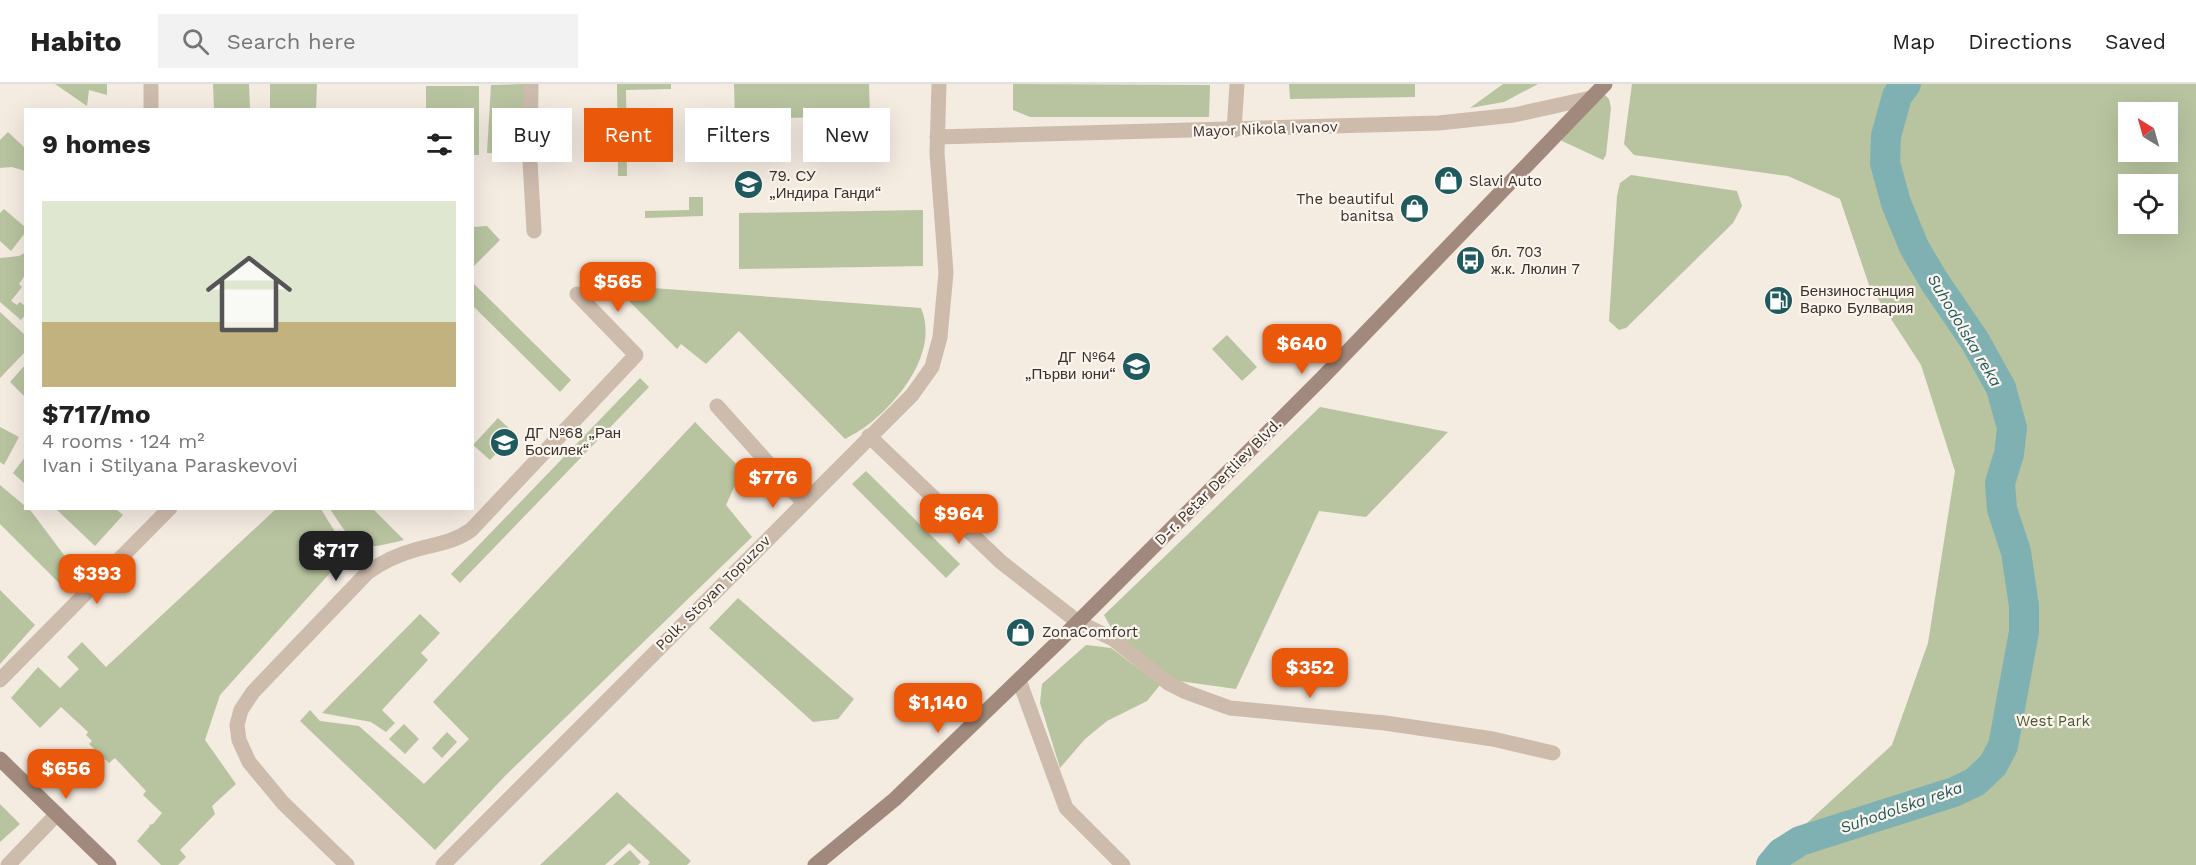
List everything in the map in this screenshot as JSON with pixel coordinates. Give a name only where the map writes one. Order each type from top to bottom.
[{"type":"main road","name":"D-r. Petar Dertliev Blvd.","points":[[815,865],[895,799],[1078,622],[1322,378],[1605,84]]},
{"type":"main road","points":[[0,759],[109,865]]},
{"type":"street","points":[[151,84],[151,108]]},
{"type":"street","points":[[531,84],[530,161],[533,224]]},
{"type":"street","name":"Polk. Stoyan Topuzov","points":[[444,865],[912,395],[932,367],[940,337],[946,273],[937,153],[939,84]]},
{"type":"street","points":[[1234,130],[1237,84]]},
{"type":"street","name":"Mayor Nikola Ivanov","points":[[938,137],[1439,123],[1514,115],[1591,98]]},
{"type":"street","points":[[347,865],[284,803],[249,762],[241,747],[237,732],[238,717],[253,692],[367,573],[397,556],[448,543],[471,530],[636,355],[577,294]]},
{"type":"street","points":[[717,406],[803,502]]},
{"type":"street","points":[[869,436],[1001,562],[1078,622],[1113,639],[1168,683],[1186,692],[1230,708],[1385,723],[1493,739],[1553,753]]},
{"type":"street","points":[[0,680],[168,510]]},
{"type":"street","points":[[1018,680],[1066,808],[1123,865]]},
{"type":"street","points":[[8,865],[57,814]]},
{"type":"green space","points":[[55,84],[107,84],[107,95],[89,90],[87,106]]},
{"type":"green space","points":[[213,84],[249,84],[250,108],[214,108]]},
{"type":"green space","points":[[270,84],[317,84],[316,108],[270,108]]},
{"type":"green space","points":[[526,84],[525,108],[492,108],[492,153],[487,153],[491,85]]},
{"type":"green space","points":[[617,84],[671,84],[671,89],[626,90],[626,108],[617,108]]},
{"type":"green space","points":[[734,84],[869,84],[870,108],[803,108],[803,117],[791,118],[791,108],[735,108]]},
{"type":"green space","points":[[1013,84],[1210,85],[1209,117],[1030,117],[1013,110]]},
{"type":"green space","points":[[1289,84],[1415,84],[1415,97],[1290,99]]},
{"type":"green space","points":[[1503,84],[1538,84],[1504,102],[1470,108]]},
{"type":"green space","name":"West Park","points":[[1632,84],[2196,84],[2196,865],[1761,865],[1892,745],[1928,643],[1955,471],[1921,365],[1869,285],[1840,199],[1788,176],[1634,155],[1624,144]]},
{"type":"green space","points":[[426,86],[479,86],[479,155],[474,155],[474,108],[426,108]]},
{"type":"green space","points":[[1605,95],[1609,99],[1611,108],[1606,155],[1603,160],[1562,141],[1561,135],[1599,97]]},
{"type":"green space","points":[[8,132],[24,147],[24,171],[12,167],[0,168],[0,140]]},
{"type":"green space","points":[[618,162],[627,162],[627,176],[618,176]]},
{"type":"green space","points":[[1631,175],[1737,191],[1742,206],[1733,223],[1626,328],[1619,330],[1609,321],[1617,196],[1620,183]]},
{"type":"green space","points":[[689,197],[703,197],[703,216],[645,218],[645,211],[689,210]]},
{"type":"green space","points":[[4,209],[24,226],[24,234],[11,251],[0,241],[0,213]]},
{"type":"green space","points":[[923,210],[923,266],[739,269],[739,213]]},
{"type":"green space","points":[[487,226],[500,240],[474,266],[474,227]]},
{"type":"green space","points":[[24,254],[24,276],[19,284],[22,287],[11,301],[17,305],[20,302],[24,305],[24,316],[21,320],[0,302],[0,258]]},
{"type":"green space","points":[[474,284],[571,380],[560,392],[474,307]]},
{"type":"green space","points":[[613,285],[921,308],[925,324],[925,340],[914,372],[893,401],[866,426],[845,439],[739,331],[706,364],[681,344],[677,349]]},
{"type":"green space","points":[[0,312],[24,334],[24,353],[0,378]]},
{"type":"green space","points":[[1227,335],[1257,367],[1242,381],[1212,349]]},
{"type":"green space","points":[[24,366],[24,396],[10,382]]},
{"type":"green space","points":[[640,378],[649,387],[460,583],[451,574]]},
{"type":"green space","points":[[1320,407],[1448,432],[1366,517],[1319,511],[1236,689],[1172,680],[1115,635],[1104,615]]},
{"type":"green space","points":[[498,418],[515,434],[490,460],[474,444]]},
{"type":"green space","points":[[695,422],[742,470],[726,505],[752,537],[505,776],[435,850],[300,721],[310,710],[320,721],[359,726],[424,784],[469,739],[433,702]]},
{"type":"green space","points":[[0,427],[19,437],[4,465],[0,462]]},
{"type":"green space","points":[[24,458],[24,483],[13,473]]},
{"type":"green space","points":[[866,471],[960,564],[946,578],[852,484]]},
{"type":"green space","points":[[0,485],[24,505],[24,510],[31,511],[79,575],[65,589],[0,524]]},
{"type":"green space","points":[[57,510],[117,510],[123,515],[95,546]]},
{"type":"green space","points":[[275,510],[322,510],[348,553],[220,695],[205,740],[236,784],[212,806],[215,814],[180,850],[186,857],[178,865],[161,865],[137,841],[162,813],[143,795],[146,791],[115,758],[109,763],[89,744],[92,741],[86,735],[88,732],[61,707],[40,728],[11,698],[38,667],[60,688],[79,669],[67,657],[82,642],[106,667]]},
{"type":"green space","points":[[331,510],[374,510],[404,540],[366,546],[359,544],[346,533]]},
{"type":"green space","points":[[0,590],[35,625],[0,664]]},
{"type":"green space","points":[[738,598],[854,699],[838,719],[813,722],[709,628]]},
{"type":"green space","points":[[420,614],[440,633],[421,653],[428,660],[382,710],[395,723],[386,732],[371,722],[322,713]]},
{"type":"green space","points":[[1086,645],[1111,648],[1160,685],[1147,701],[1107,721],[1085,739],[1060,768],[1040,703],[1042,684]]},
{"type":"green space","points":[[404,724],[419,739],[405,754],[389,739]]},
{"type":"green space","points":[[447,732],[457,742],[442,758],[432,748]]},
{"type":"green space","points":[[617,792],[691,861],[687,865],[648,865],[650,862],[629,843],[605,865],[540,865]]},
{"type":"green space","points":[[0,804],[20,824],[0,842]]},
{"type":"green space","points":[[630,850],[641,862],[638,865],[613,865]]},
{"type":"waterway","name":"Suhodolska reka","points":[[1771,865],[1781,853],[1800,841],[1954,792],[1975,782],[1993,765],[2003,746],[2024,632],[2024,606],[2016,552],[2002,509],[2000,483],[2009,454],[2012,428],[2001,388],[1975,341],[1914,247],[1896,203],[1885,163],[1886,136],[1897,96],[1906,84]]},
{"type":"place","name":"Slavi Auto","points":[[1448,181]]},
{"type":"place","name":"79. СУ „Индира Ганди“","points":[[748,185]]},
{"type":"place","name":"The beautiful banitsa","points":[[1415,208]]},
{"type":"place","name":"бл. 703 ж.к. Люлин 7","points":[[1470,261]]},
{"type":"place","name":"Бензиностанция Варко Булвария","points":[[1779,300]]},
{"type":"place","name":"ДГ №64 „Първи юни“","points":[[1137,366]]},
{"type":"place","name":"ДГ №68 „Ран Босилек“","points":[[504,442]]},
{"type":"place","name":"ZonaComfort","points":[[1021,632]]}]
